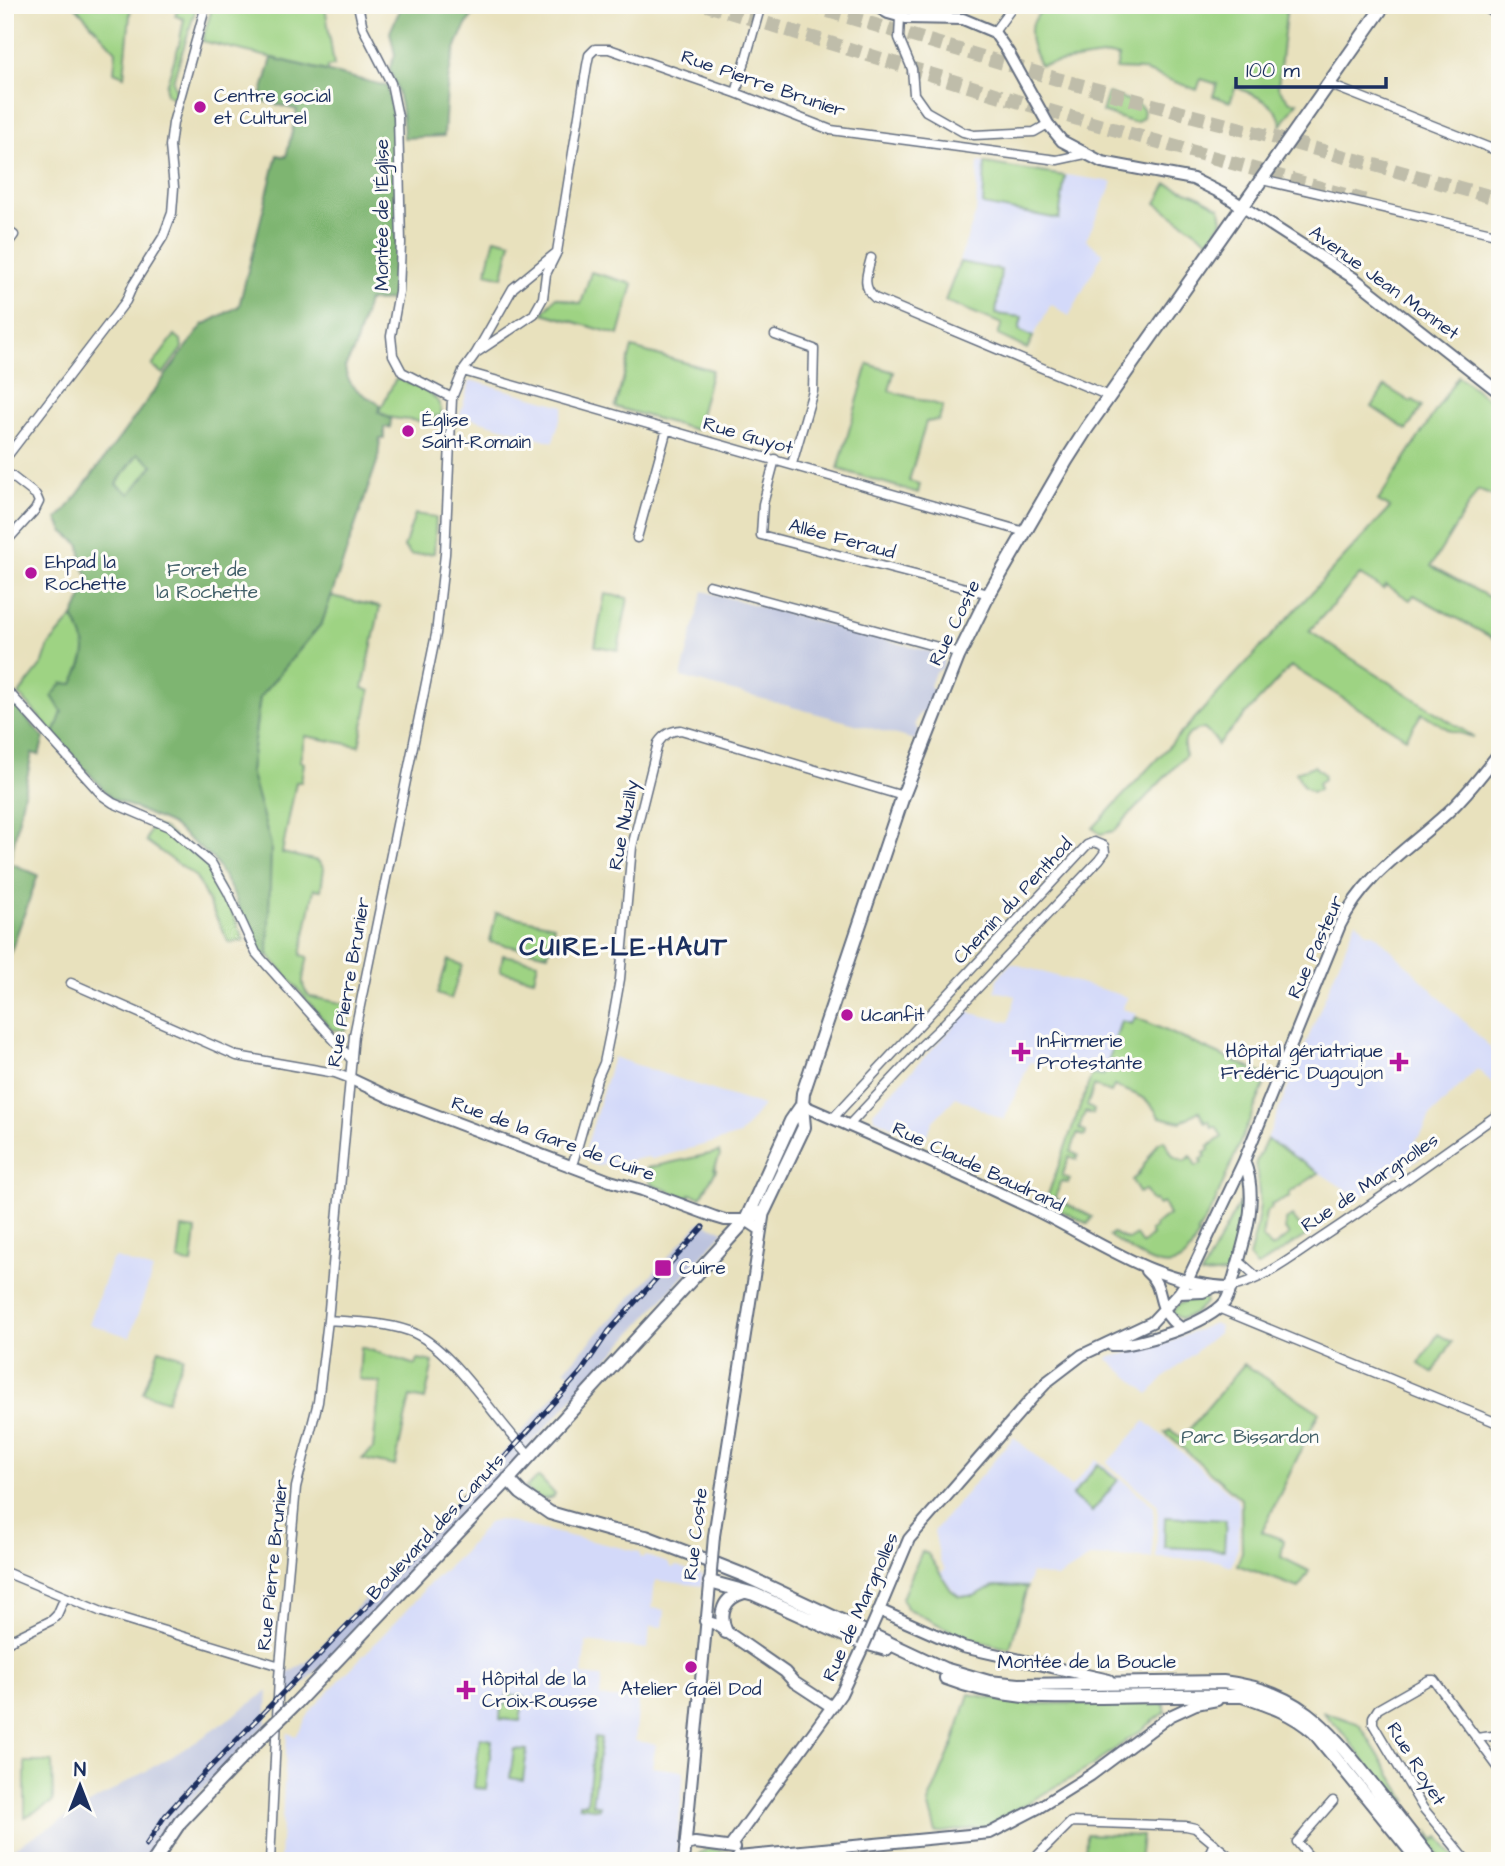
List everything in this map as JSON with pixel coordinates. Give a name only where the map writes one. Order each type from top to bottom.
[{"type":"main road","name":"Rue Coste","points":[[764,1211],[804,1127],[802,1105],[806,1084],[903,796],[960,653],[989,594],[1066,461],[1109,396],[1384,5]]},
{"type":"main road","name":"Rue Coste","points":[[746,1220],[791,1121],[802,1105]]},
{"type":"main road","points":[[746,1220],[764,1211]]},
{"type":"main road","name":"Boulevard des Canuts","points":[[154,1861],[180,1822],[508,1479],[746,1220]]},
{"type":"main road","name":"Montée de la Boucle","points":[[508,1479],[521,1493],[550,1513],[613,1531],[742,1580],[945,1678],[974,1689],[1007,1696],[1042,1698],[1242,1696],[1260,1702],[1300,1720],[1314,1732],[1419,1861]]},
{"type":"main road","name":"Montée de la Boucle","points":[[613,1531],[646,1537],[734,1572],[944,1669],[967,1677],[1019,1685],[1234,1683],[1261,1689],[1295,1704],[1336,1739],[1432,1861]]},
{"type":"main road","points":[[710,1577],[855,1640],[886,1649]]},
{"type":"main road","points":[[726,1632],[722,1620],[723,1609],[732,1597],[744,1592]]},
{"type":"street","points":[[5,459],[126,301],[163,237],[174,202],[170,148],[173,123],[206,5]]},
{"type":"street","name":"Montée de l'Église","points":[[358,5],[363,28],[391,83],[398,117],[402,221],[399,292],[391,337],[393,355],[402,372],[452,398]]},
{"type":"street","points":[[736,93],[761,5]]},
{"type":"street","points":[[874,5],[900,17],[956,18],[973,22],[994,32],[1048,124],[1062,141],[1084,154]]},
{"type":"street","points":[[994,32],[1014,5]]},
{"type":"street","points":[[1479,5],[1500,16]]},
{"type":"street","points":[[900,17],[899,38],[912,69],[914,94],[926,111],[963,132],[979,135],[1034,132],[1048,124]]},
{"type":"street","name":"Rue Pierre Brunier","points":[[476,353],[534,314],[543,298],[546,274],[557,249],[589,55],[595,49],[609,49],[736,93],[831,130],[1057,160],[1084,154],[1125,168],[1193,179],[1244,207]]},
{"type":"street","points":[[1328,84],[1500,152]]},
{"type":"street","points":[[1262,180],[1500,235]]},
{"type":"street","name":"Avenue Jean Monnet","points":[[1244,207],[1355,279],[1500,393]]},
{"type":"street","points":[[5,229],[14,235],[5,247]]},
{"type":"street","name":"Rue Pierre Brunier","points":[[270,1861],[280,1666],[296,1487],[318,1402],[354,1035],[436,634],[445,554],[452,398],[463,371],[513,288],[557,249]]},
{"type":"street","points":[[871,258],[866,282],[870,295],[875,298],[1109,396]]},
{"type":"street","points":[[775,335],[814,349],[813,391],[792,464]]},
{"type":"street","name":"Rue Guyot","points":[[463,371],[1024,532]]},
{"type":"street","points":[[637,538],[667,429]]},
{"type":"street","name":"Allée Feraud","points":[[775,459],[763,504],[761,535],[989,594]]},
{"type":"street","points":[[5,471],[36,495],[38,502],[5,543]]},
{"type":"street","points":[[709,585],[960,653]]},
{"type":"street","points":[[5,688],[103,796],[169,827],[212,864],[256,953],[352,1060]]},
{"type":"street","name":"Rue Nuzilly","points":[[572,1166],[604,1063],[619,988],[636,826],[657,743],[661,738],[666,733],[681,730],[903,796]]},
{"type":"street","name":"Rue Pasteur","points":[[1187,1281],[1244,1161],[1350,906],[1381,869],[1454,806],[1500,752]]},
{"type":"street","name":"Chemin du Penthod","points":[[832,1119],[1087,845],[1094,842],[1104,846],[1105,852],[1099,860],[848,1126]]},
{"type":"street","points":[[71,983],[237,1056],[335,1073],[351,1079]]},
{"type":"street","name":"Rue de la Gare de Cuire","points":[[351,1079],[391,1098],[572,1166],[715,1217],[746,1220]]},
{"type":"street","name":"Rue Claude Baudrand","points":[[802,1105],[1035,1210],[1138,1265],[1155,1278],[1163,1310]]},
{"type":"street","name":"Rue de Margnolles","points":[[730,1847],[849,1681],[913,1534],[1048,1381],[1082,1355],[1152,1322],[1187,1281],[1214,1287],[1231,1287],[1257,1277],[1329,1233],[1472,1135],[1500,1112]]},
{"type":"street","points":[[1231,1287],[1250,1212],[1248,1173],[1244,1161]]},
{"type":"street","name":"Rue Coste","points":[[684,1861],[715,1536],[764,1211]]},
{"type":"street","points":[[746,1220],[761,1230]]},
{"type":"street","points":[[1238,1261],[1257,1277]]},
{"type":"street","name":"Rue Claude Baudrand","points":[[1138,1265],[1187,1281]]},
{"type":"street","name":"Rue de Margnolles","points":[[1179,1293],[1203,1292],[1214,1287]]},
{"type":"street","name":"Rue de Margnolles","points":[[1105,1345],[1135,1343],[1181,1328],[1225,1303],[1231,1287]]},
{"type":"street","points":[[1218,1308],[1500,1424]]},
{"type":"street","points":[[1163,1310],[1171,1322],[1181,1328]]},
{"type":"street","points":[[328,1320],[392,1326],[423,1338],[451,1362],[530,1455]]},
{"type":"street","points":[[5,1572],[102,1612],[280,1666]]},
{"type":"street","points":[[5,1643],[51,1620],[57,1615],[65,1597]]},
{"type":"street","points":[[878,1613],[964,1647],[1082,1675],[1126,1682]]},
{"type":"street","points":[[705,1621],[715,1624],[832,1707]]},
{"type":"street","name":"Rue Royet","points":[[1468,1861],[1423,1808],[1373,1724],[1373,1717],[1378,1709],[1420,1685],[1429,1680],[1436,1682],[1500,1770]]},
{"type":"street","points":[[685,1845],[695,1843],[730,1847],[736,1849],[738,1859],[990,1833],[1038,1808],[1091,1775],[1182,1710],[1208,1701],[1260,1702]]},
{"type":"street","points":[[1476,1738],[1500,1735]]},
{"type":"street","points":[[1313,1861],[1297,1842],[1333,1801]]},
{"type":"street","points":[[1032,1861],[1071,1822],[1195,1828],[1235,1861]]},
{"type":"street","points":[[1206,1861],[1214,1843]]},
{"type":"shaded area","points":[[978,162],[1113,182],[1086,240],[1103,253],[1069,316],[1051,304],[1027,349],[998,335],[1002,324],[945,301],[976,213]]},
{"type":"shaded area","points":[[470,380],[564,406],[553,442],[460,415]]},
{"type":"shaded area","points":[[703,591],[946,656],[942,669],[935,672],[930,686],[934,692],[927,710],[919,714],[915,724],[919,732],[915,740],[681,677]]},
{"type":"shaded area","name":"Hôpital gériatrique Frédéric Dugoujon","points":[[1356,921],[1368,933],[1374,933],[1500,1057],[1500,1090],[1477,1069],[1430,1116],[1423,1132],[1415,1141],[1427,1153],[1359,1198],[1267,1139]]},
{"type":"shaded area","name":"Infirmerie Protestante","points":[[1011,963],[1128,997],[1122,1009],[1137,1013],[1132,1024],[1121,1021],[1104,1075],[1030,1062],[1004,1120],[956,1097],[933,1121],[924,1141],[874,1118],[873,1112],[967,1012],[1009,1022],[1016,996],[995,991],[997,979]]},
{"type":"shaded area","points":[[613,1057],[763,1106],[740,1135],[652,1159],[648,1157],[598,1166],[589,1163],[586,1148]]},
{"type":"shaded area","points":[[700,1222],[724,1231],[430,1556],[287,1701],[288,1673],[307,1662],[426,1532],[432,1534],[573,1374],[564,1370]]},
{"type":"shaded area","points":[[116,1258],[153,1270],[130,1337],[89,1324],[111,1261]]},
{"type":"shaded area","points":[[1214,1323],[1220,1326],[1219,1332],[1159,1382],[1149,1394],[1106,1358],[1165,1344]]},
{"type":"shaded area","points":[[1145,1421],[1236,1498],[1239,1506],[1238,1548],[1231,1566],[1218,1561],[1156,1558],[1158,1505],[1107,1463]]},
{"type":"shaded area","points":[[1014,1437],[1071,1487],[1096,1459],[1154,1506],[1152,1558],[1091,1557],[1057,1578],[1031,1573],[1027,1587],[994,1586],[966,1597],[955,1593],[941,1573],[945,1569],[941,1564],[934,1531]]},
{"type":"shaded area","name":"Hôpital de la Croix-Rousse","points":[[499,1520],[635,1551],[641,1558],[646,1556],[668,1563],[671,1568],[676,1566],[703,1575],[702,1586],[655,1580],[652,1608],[665,1610],[663,1627],[650,1626],[648,1649],[586,1642],[582,1675],[602,1677],[600,1697],[639,1700],[635,1741],[656,1744],[652,1767],[684,1771],[676,1858],[669,1857],[668,1861],[280,1861],[287,1733],[296,1736],[312,1709],[424,1589],[463,1553],[488,1523]]},
{"type":"shaded area","points":[[268,1691],[266,1724],[191,1801],[148,1861],[5,1861],[5,1853],[196,1742]]},
{"type":"green space","points":[[74,5],[131,5],[124,76],[114,72],[116,51]]},
{"type":"green space","points":[[179,5],[197,5],[173,81],[177,94],[175,99],[166,94],[166,86],[184,19],[175,16]]},
{"type":"green space","points":[[213,5],[325,5],[334,66],[327,67],[327,71],[202,41]]},
{"type":"green space","points":[[402,5],[480,5],[464,29],[453,57],[444,136],[404,138],[400,103],[389,69],[395,55],[390,32]]},
{"type":"green space","points":[[1045,5],[1287,5],[1278,87],[1290,102],[1297,102],[1281,126],[1280,118],[1271,106],[1236,87],[1230,102],[1213,96],[1217,84],[1201,79],[1197,90],[1142,70],[1116,69],[1119,57],[1110,55],[1040,65],[1030,34],[1034,21]]},
{"type":"green space","name":"Foret de la Rochette","points":[[272,58],[387,86],[395,139],[398,192],[395,300],[368,301],[354,350],[345,367],[353,386],[381,405],[378,412],[391,419],[390,428],[384,427],[384,439],[380,439],[378,459],[322,623],[260,697],[250,771],[271,845],[268,957],[261,954],[251,938],[233,893],[214,860],[171,824],[111,798],[54,734],[62,712],[52,696],[62,683],[73,684],[82,665],[84,644],[73,617],[90,580],[82,565],[80,545],[63,531],[57,519],[203,325],[239,306],[277,155],[286,157],[297,110],[260,100]],"holes":[[[138,454],[153,465],[130,494],[116,484]]]},
{"type":"green space","points":[[1108,93],[1138,104],[1144,110],[1143,117],[1132,122],[1102,112]]},
{"type":"green space","points":[[985,163],[1065,176],[1059,219],[983,205]]},
{"type":"green space","points":[[1167,184],[1197,195],[1220,208],[1222,221],[1209,241],[1156,203]]},
{"type":"green space","points":[[495,238],[511,242],[503,277],[486,273]]},
{"type":"green space","points":[[960,262],[1001,270],[996,314],[1022,317],[1019,330],[1033,337],[1027,349],[998,335],[1002,324],[945,301]]},
{"type":"green space","points":[[591,272],[633,284],[619,335],[543,313],[556,297],[581,304]]},
{"type":"green space","points":[[175,335],[181,340],[182,348],[163,374],[152,366]]},
{"type":"green space","points":[[632,348],[712,370],[696,430],[615,407]]},
{"type":"green space","points":[[868,364],[894,372],[889,391],[943,406],[939,420],[926,422],[909,481],[920,484],[918,493],[838,469]]},
{"type":"green space","points":[[1458,376],[1500,408],[1500,499],[1478,490],[1431,566],[1500,603],[1500,642],[1414,595],[1410,600],[1386,585],[1383,589],[1360,575],[1309,631],[1474,737],[1451,731],[1422,713],[1406,738],[1291,666],[1217,745],[1216,740],[1204,729],[1190,734],[1184,745],[1186,755],[1114,831],[1100,834],[1093,828],[1390,508],[1378,501]]},
{"type":"green space","points":[[400,379],[428,392],[438,401],[442,416],[435,416],[435,423],[392,418],[379,412],[395,380]]},
{"type":"green space","points":[[1385,386],[1422,406],[1407,430],[1372,407]]},
{"type":"green space","points":[[138,454],[153,465],[130,495],[116,484]]},
{"type":"green space","points":[[415,514],[436,517],[434,553],[411,555],[404,547]]},
{"type":"green space","points":[[605,594],[628,598],[618,650],[595,646]]},
{"type":"green space","points":[[331,596],[380,607],[363,688],[370,691],[359,746],[305,736],[300,761],[304,763],[301,782],[296,782],[282,853],[318,861],[324,868],[321,890],[314,889],[301,955],[308,957],[303,984],[311,997],[351,1005],[346,1030],[332,1030],[267,953],[271,845],[250,771],[260,697],[322,623]]},
{"type":"green space","points":[[73,617],[85,640],[86,657],[54,734],[19,694],[43,663],[49,645]]},
{"type":"green space","points":[[5,694],[44,738],[39,755],[32,753],[10,863],[38,875],[5,968]]},
{"type":"green space","points":[[1314,766],[1323,774],[1324,779],[1318,783],[1319,790],[1312,792],[1303,786],[1296,772]]},
{"type":"green space","points":[[152,824],[166,830],[208,866],[221,887],[244,940],[229,943],[196,877],[146,841]]},
{"type":"green space","points":[[496,913],[554,925],[548,954],[490,942]]},
{"type":"green space","points":[[503,955],[538,962],[534,979],[500,971]]},
{"type":"green space","points":[[448,960],[462,965],[451,999],[437,994]]},
{"type":"green space","points":[[1135,1017],[1268,1076],[1213,1207],[1197,1233],[1199,1234],[1193,1247],[1184,1258],[1166,1265],[1136,1254],[1109,1236],[1113,1233],[1128,1240],[1136,1235],[1142,1244],[1152,1235],[1150,1231],[1154,1226],[1169,1215],[1163,1203],[1158,1205],[1155,1200],[1152,1201],[1145,1190],[1139,1193],[1132,1180],[1158,1143],[1164,1140],[1173,1156],[1184,1161],[1191,1156],[1196,1166],[1202,1163],[1200,1160],[1206,1156],[1204,1153],[1209,1150],[1208,1147],[1222,1137],[1216,1126],[1212,1128],[1209,1121],[1205,1123],[1199,1111],[1181,1122],[1159,1117],[1146,1100],[1134,1094],[1114,1086],[1111,1092],[1094,1086],[1087,1106],[1094,1110],[1093,1114],[1085,1112],[1079,1129],[1086,1132],[1085,1136],[1077,1134],[1071,1152],[1078,1155],[1077,1159],[1069,1157],[1062,1176],[1070,1179],[1068,1183],[1061,1181],[1055,1198],[1092,1217],[1088,1224],[1045,1203],[1092,1074],[1104,1075],[1121,1021],[1132,1024]]},
{"type":"green space","points":[[1267,1139],[1319,1173],[1289,1193],[1290,1196],[1271,1205],[1272,1208],[1266,1212],[1262,1237],[1272,1248],[1289,1235],[1285,1229],[1286,1220],[1292,1216],[1307,1235],[1257,1267],[1249,1257],[1260,1205],[1256,1162]]},
{"type":"green space","points":[[719,1152],[714,1169],[716,1170],[701,1197],[690,1194],[688,1198],[651,1184],[647,1168]]},
{"type":"green space","points":[[1245,1192],[1244,1223],[1228,1273],[1201,1275]]},
{"type":"green space","points":[[182,1228],[196,1230],[192,1264],[178,1260]]},
{"type":"green space","points":[[1199,1295],[1204,1297],[1206,1302],[1194,1314],[1181,1319],[1172,1313],[1177,1305]]},
{"type":"green space","points":[[1438,1334],[1452,1342],[1433,1373],[1419,1364]]},
{"type":"green space","points":[[361,1347],[416,1365],[418,1359],[433,1362],[425,1400],[410,1397],[395,1466],[362,1459],[373,1449],[380,1383],[359,1379]]},
{"type":"green space","points":[[159,1349],[183,1357],[167,1401],[143,1393]]},
{"type":"green space","name":"Parc Bissardon","points":[[1244,1364],[1319,1412],[1262,1532],[1284,1540],[1281,1557],[1309,1571],[1299,1588],[1237,1565],[1242,1552],[1241,1499],[1165,1433],[1170,1430],[1182,1438]]},
{"type":"green space","points":[[1098,1464],[1118,1480],[1092,1512],[1072,1496]]},
{"type":"green space","points":[[539,1477],[555,1494],[553,1497],[541,1498],[525,1488]]},
{"type":"green space","points":[[1165,1517],[1226,1520],[1224,1550],[1164,1547]]},
{"type":"green space","points":[[922,1551],[928,1554],[951,1590],[959,1596],[974,1596],[994,1586],[1027,1587],[1010,1649],[965,1638],[906,1608],[902,1598]]},
{"type":"green space","points":[[507,1694],[524,1697],[520,1721],[500,1719],[501,1705],[506,1705]]},
{"type":"green space","points":[[969,1694],[1026,1704],[1163,1702],[1166,1712],[1089,1768],[985,1827],[936,1833],[928,1803],[953,1744]]},
{"type":"green space","points":[[1322,1711],[1357,1723],[1361,1727],[1407,1801],[1391,1796],[1344,1734]]},
{"type":"green space","points":[[595,1737],[601,1738],[592,1804],[600,1806],[598,1809],[579,1806],[579,1803],[587,1803]]},
{"type":"green space","points":[[480,1738],[492,1740],[486,1789],[474,1788]]},
{"type":"green space","points":[[514,1749],[527,1750],[523,1780],[510,1778]]},
{"type":"green space","points":[[25,1762],[52,1762],[53,1802],[25,1817]]},
{"type":"green space","points":[[1430,1833],[1435,1840],[1439,1837],[1457,1861],[1442,1861],[1431,1843]]},
{"type":"green space","points":[[1086,1834],[1142,1836],[1139,1861],[1085,1861]]},
{"type":"green space","points":[[710,1848],[728,1852],[732,1861],[697,1861],[700,1853]]},
{"type":"tunnel","points":[[707,5],[1046,110],[1370,202]]},
{"type":"tunnel","points":[[808,5],[1057,79],[1500,199]]},
{"type":"railway","points":[[146,1845],[165,1816],[191,1787],[424,1547],[581,1372],[609,1331],[703,1227]]},
{"type":"place","name":"Centre social et Culturel","points":[[200,107]]},
{"type":"place","name":"Église Saint-Romain","points":[[408,431]]},
{"type":"place","name":"Ehpad la Rochette","points":[[31,573]]},
{"type":"place","name":"Ucanfit","points":[[847,1015]]},
{"type":"place","name":"Infirmerie Protestante","points":[[1021,1052]]},
{"type":"place","name":"Hôpital gériatrique Frédéric Dugoujon","points":[[1399,1062]]},
{"type":"place","name":"Cuire","points":[[663,1268]]},
{"type":"place","name":"Atelier Gaël Dod","points":[[691,1667]]},
{"type":"place","name":"Hôpital de la Croix-Rousse","points":[[466,1690]]},
{"type":"district","name":"CUIRE-LE-HAUT","points":[[624,947]]}]
